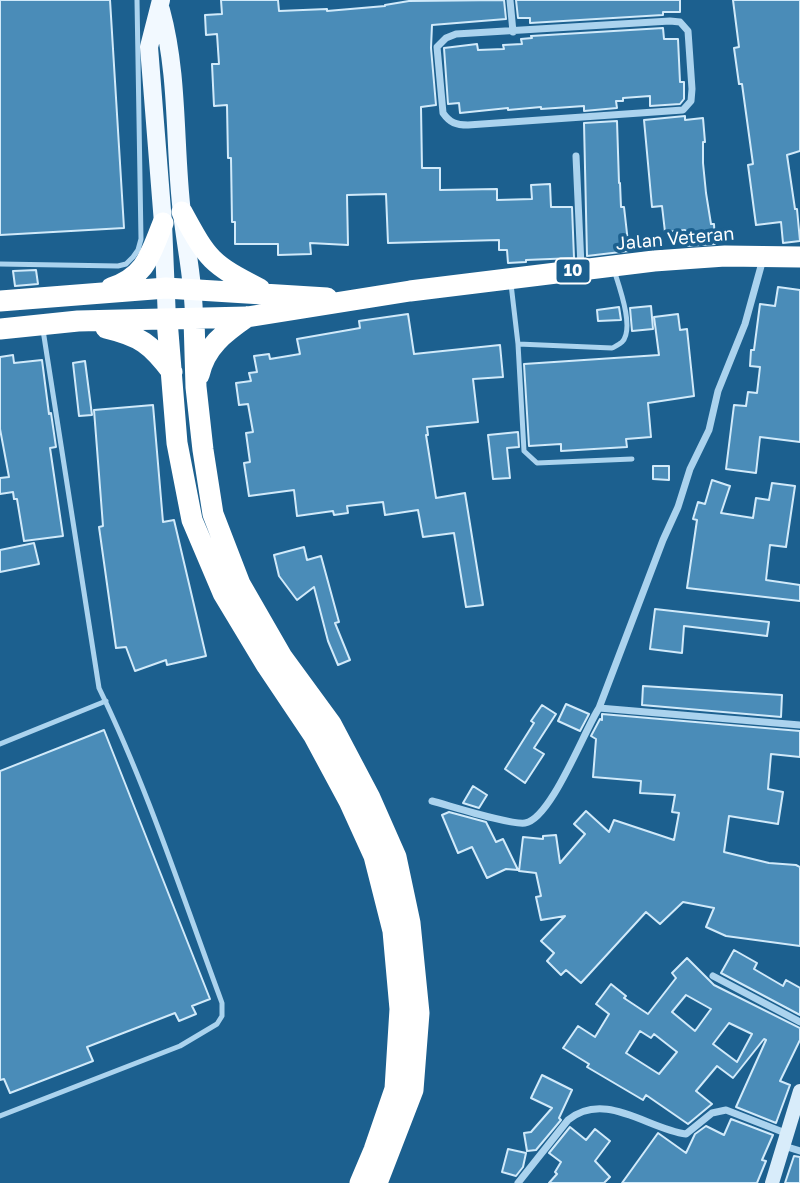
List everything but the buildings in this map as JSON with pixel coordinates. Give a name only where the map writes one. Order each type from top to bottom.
[{"type":"highway","points":[[182,212],[204,252],[212,261],[223,271],[269,294]]},
{"type":"highway","points":[[96,294],[127,283],[139,274],[150,256],[163,223]]},
{"type":"highway","name":"Jalan Veteran","points":[[194,319],[247,317],[410,291],[692,257],[800,257]]},
{"type":"highway","name":"10","points":[[0,301],[166,288],[194,289]]},
{"type":"highway","name":"Jalan Veteran","points":[[194,289],[311,296],[347,301]]},
{"type":"highway","points":[[196,387],[202,361],[213,344],[247,317]]},
{"type":"highway","points":[[194,319],[196,387],[213,514],[240,584],[282,657],[331,724],[370,798],[396,857],[410,923],[419,1013],[413,1090],[377,1183]]},
{"type":"highway","name":"10","points":[[0,328],[78,321],[194,319]]},
{"type":"highway","points":[[167,320],[177,443],[192,520],[223,593],[314,736],[349,801],[373,856],[393,931],[400,1009],[395,1089],[360,1183]]},
{"type":"highway","points":[[78,321],[141,339],[158,353],[173,374]]},
{"type":"main road","points":[[161,4],[169,40],[182,212],[194,289],[194,319]]},
{"type":"main road","points":[[161,4],[149,47],[163,223],[167,320]]},
{"type":"street","points":[[510,0],[513,32]]},
{"type":"street","points":[[680,22],[688,31],[691,102],[683,110],[468,125],[456,125],[448,121],[443,113],[436,47],[456,34],[513,32],[680,22]]},
{"type":"street","points":[[576,156],[581,270]]},
{"type":"street","points":[[432,801],[520,823],[535,820],[564,778],[598,708],[678,507],[690,469],[709,430],[721,384],[745,324],[763,256]]},
{"type":"street","points":[[598,708],[800,725]]},
{"type":"street","points":[[713,976],[800,1022]]},
{"type":"street","points":[[772,1183],[800,1091]]},
{"type":"street","points":[[517,1183],[568,1120],[590,1109],[613,1110],[686,1134],[712,1113],[726,1110],[786,1140],[800,1152]]},
{"type":"lane","points":[[0,264],[118,266],[126,264],[138,250],[142,210],[137,0]]},
{"type":"lane","points":[[518,344],[612,348],[622,342],[627,331],[626,315],[614,267]]},
{"type":"lane","points":[[510,279],[518,344],[524,451],[537,463],[632,459]]},
{"type":"lane","points":[[0,1116],[180,1046],[217,1024],[222,1016],[222,1003],[120,731],[99,688],[42,323]]},
{"type":"lane","points":[[0,744],[106,701]]}]
